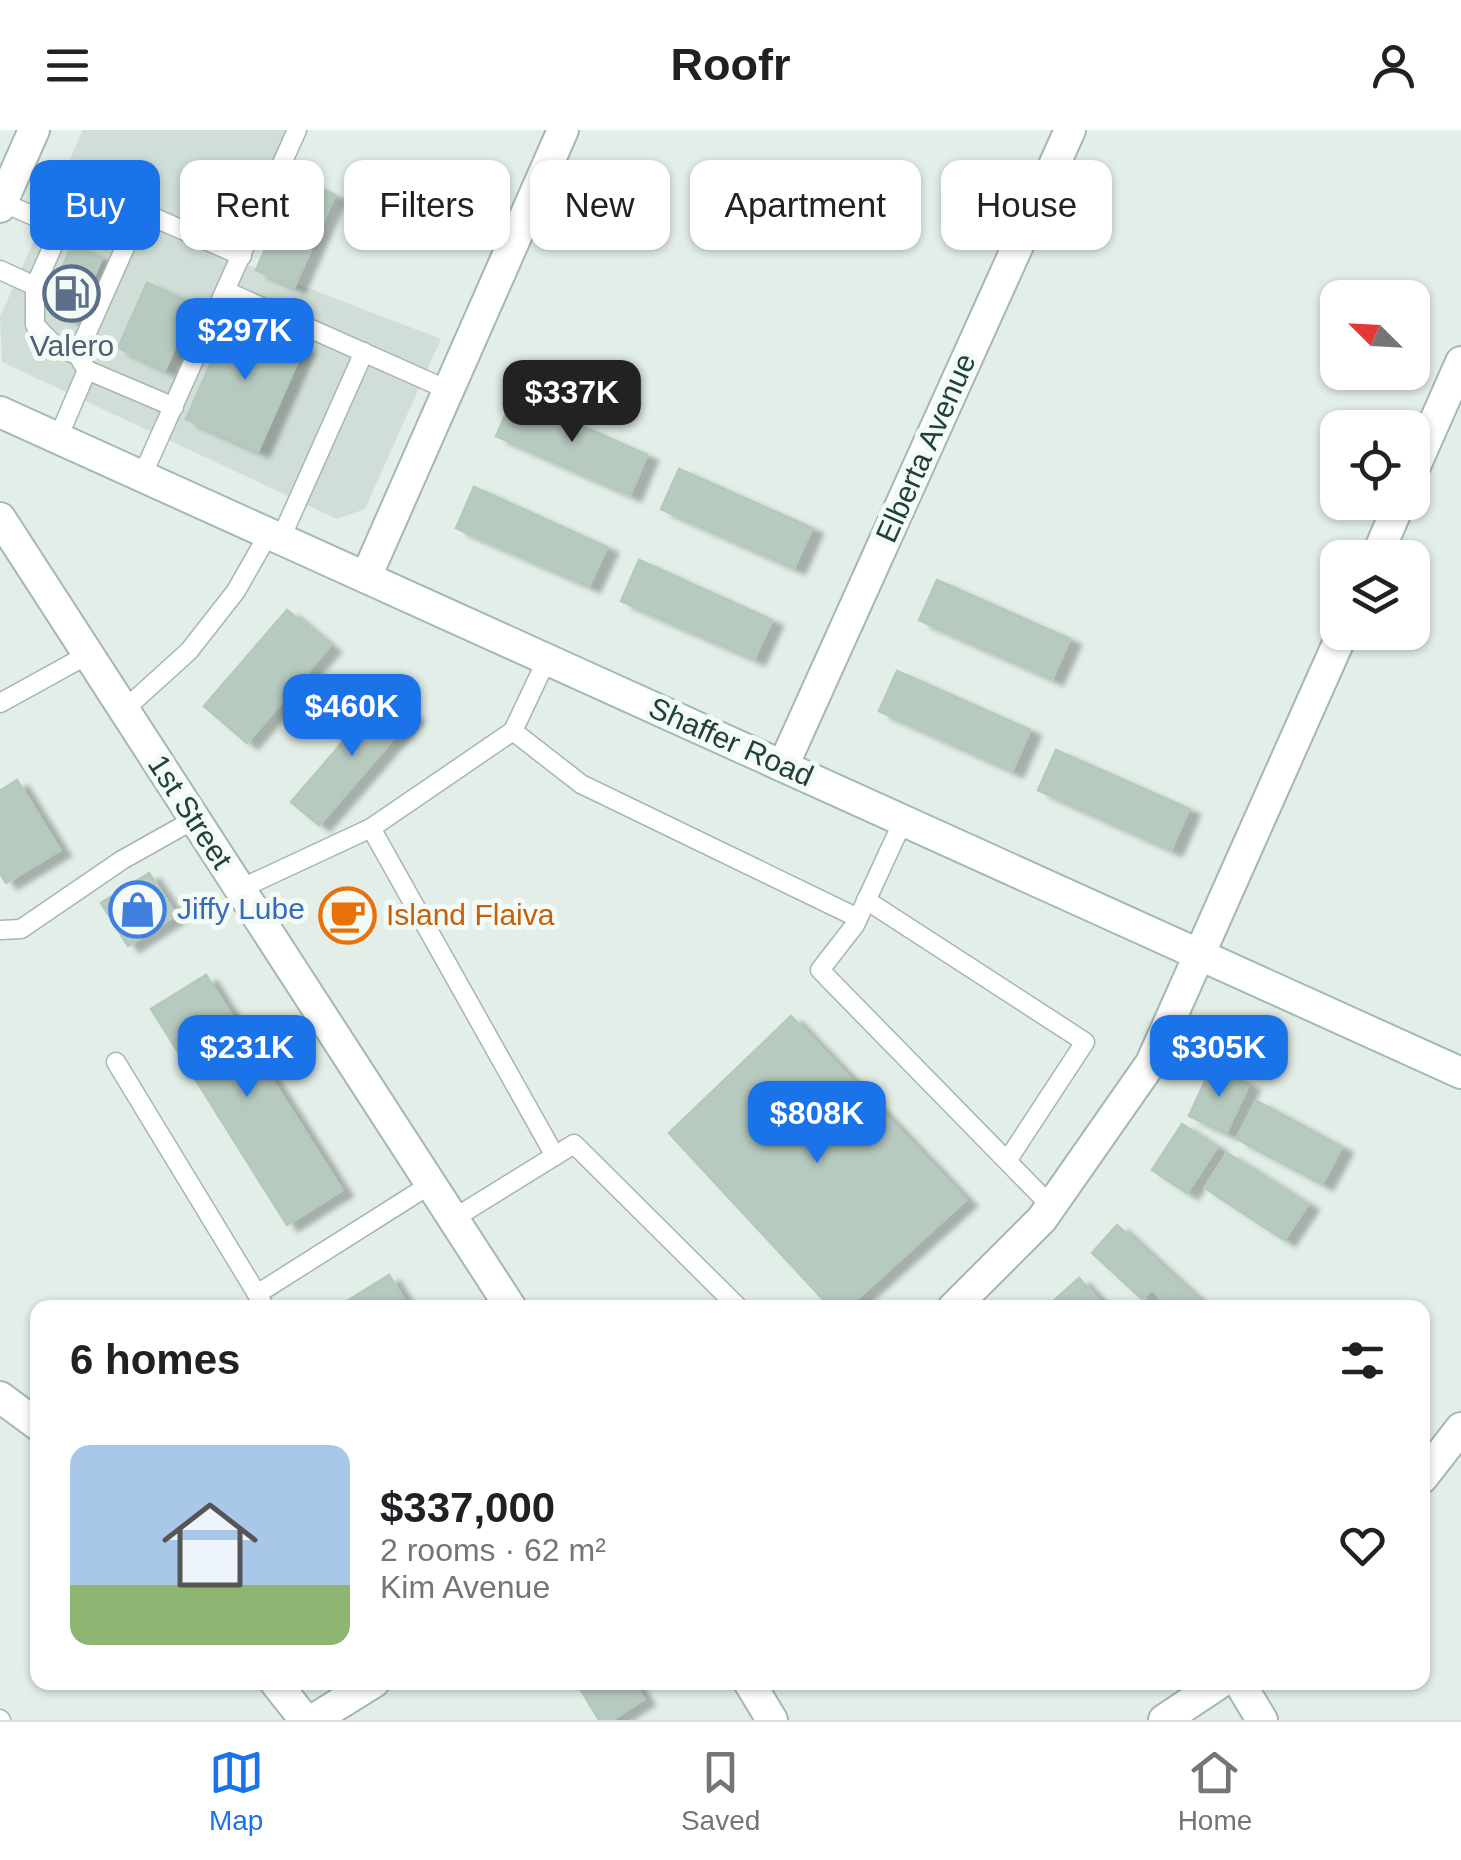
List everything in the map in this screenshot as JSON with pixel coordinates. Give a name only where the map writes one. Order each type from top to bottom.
[{"type":"street","points":[[1,205],[34,130]]},
{"type":"street","points":[[366,577],[564,130]]},
{"type":"street","name":"Elberta Avenue","points":[[782,766],[1070,130]]},
{"type":"street","points":[[1430,432],[1461,362]]},
{"type":"street","name":"Shaffer Road","points":[[0,412],[1461,1073]]},
{"type":"street","name":"1st Street","points":[[0,518],[505,1300]]},
{"type":"street","points":[[960,1300],[1051,1206],[1151,1063],[1335,650]]},
{"type":"street","points":[[0,1398],[30,1419]]},
{"type":"street","points":[[1430,1470],[1458,1443]]},
{"type":"street","points":[[281,1690],[305,1720]]},
{"type":"street","points":[[314,1720],[361,1690]]},
{"type":"street","points":[[754,1690],[772,1720]]},
{"type":"street","points":[[1164,1720],[1209,1690]]},
{"type":"street","points":[[1243,1690],[1262,1720]]},
{"type":"lane","points":[[142,476],[297,130]]},
{"type":"lane","points":[[1,205],[30,216]]},
{"type":"lane","points":[[160,220],[242,256]]},
{"type":"lane","points":[[52,250],[35,286],[35,325],[54,344],[82,362],[174,407]]},
{"type":"lane","points":[[58,438],[124,250]]},
{"type":"lane","points":[[0,270],[35,286]]},
{"type":"lane","points":[[226,291],[448,390]]},
{"type":"lane","points":[[124,710],[189,651],[275,536],[364,352]]},
{"type":"lane","points":[[0,703],[89,654]]},
{"type":"lane","points":[[240,889],[372,828],[513,731],[547,659]]},
{"type":"lane","points":[[513,731],[581,784],[862,909],[1085,1042],[1007,1161]]},
{"type":"lane","points":[[0,930],[21,928],[122,860],[195,819]]},
{"type":"lane","points":[[903,820],[862,909],[820,970],[1051,1206]]},
{"type":"lane","points":[[372,828],[555,1156]]},
{"type":"lane","points":[[116,1062],[260,1300]]},
{"type":"lane","points":[[454,1219],[574,1144],[731,1300]]},
{"type":"lane","points":[[262,1300],[431,1184]]},
{"type":"shaded area","points":[[83,130],[290,130],[276,160],[180,160],[180,250],[234,250],[230,258],[441,339],[365,509],[337,519],[2,362],[0,317],[30,249],[160,250],[160,160],[70,160]]},
{"type":"building","points":[[324,190],[335,195],[324,220]]},
{"type":"building","points":[[70,250],[84,250],[102,258],[75,320],[45,307]]},
{"type":"building","points":[[265,250],[310,250],[294,287],[256,270]]},
{"type":"building","points":[[147,283],[194,304],[165,370],[118,348]]},
{"type":"building","points":[[232,316],[304,347],[258,451],[186,419]]},
{"type":"building","points":[[514,396],[647,455],[630,495],[496,436]]},
{"type":"building","points":[[679,469],[812,528],[794,568],[661,509]]},
{"type":"building","points":[[474,487],[607,547],[589,586],[456,528]]},
{"type":"building","points":[[639,560],[772,620],[754,659],[621,601]]},
{"type":"building","points":[[937,580],[1070,639],[1052,679],[919,620]]},
{"type":"building","points":[[287,610],[330,646],[247,743],[204,706]]},
{"type":"building","points":[[897,671],[1030,730],[1012,771],[879,711]]},
{"type":"building","points":[[385,693],[413,716],[319,825],[291,802]]},
{"type":"building","points":[[1056,750],[1189,809],[1171,850],[1038,790]]},
{"type":"building","points":[[17,780],[60,850],[6,883],[0,873],[0,791]]},
{"type":"building","name":"Jiffy Lube","points":[[149,873],[176,915],[128,946],[101,903]]},
{"type":"building","name":"Island Flaiva","points":[[350,904],[359,917],[345,926],[336,913]]},
{"type":"building","points":[[206,975],[342,1190],[287,1225],[151,1009]]},
{"type":"building","points":[[791,1016],[966,1200],[856,1300],[824,1300],[669,1133]]},
{"type":"building","points":[[1212,1066],[1249,1084],[1226,1133],[1189,1116]]},
{"type":"building","points":[[1257,1101],[1342,1147],[1322,1184],[1237,1139]]},
{"type":"building","points":[[1182,1124],[1217,1147],[1187,1193],[1152,1170]]},
{"type":"building","points":[[1227,1153],[1308,1204],[1284,1240],[1205,1188]]},
{"type":"building","points":[[1117,1225],[1198,1300],[1164,1300],[1152,1289],[1142,1299],[1092,1253]]},
{"type":"building","points":[[389,1275],[404,1300],[349,1300]]},
{"type":"building","points":[[1079,1278],[1099,1300],[1054,1300]]},
{"type":"building","points":[[581,1690],[638,1690],[644,1699],[612,1720],[599,1720]]},
{"type":"place","name":"Valero","points":[[72,294]]},
{"type":"place","name":"Jiffy Lube","points":[[138,909]]},
{"type":"place","name":"Island Flaiva","points":[[347,915]]}]
